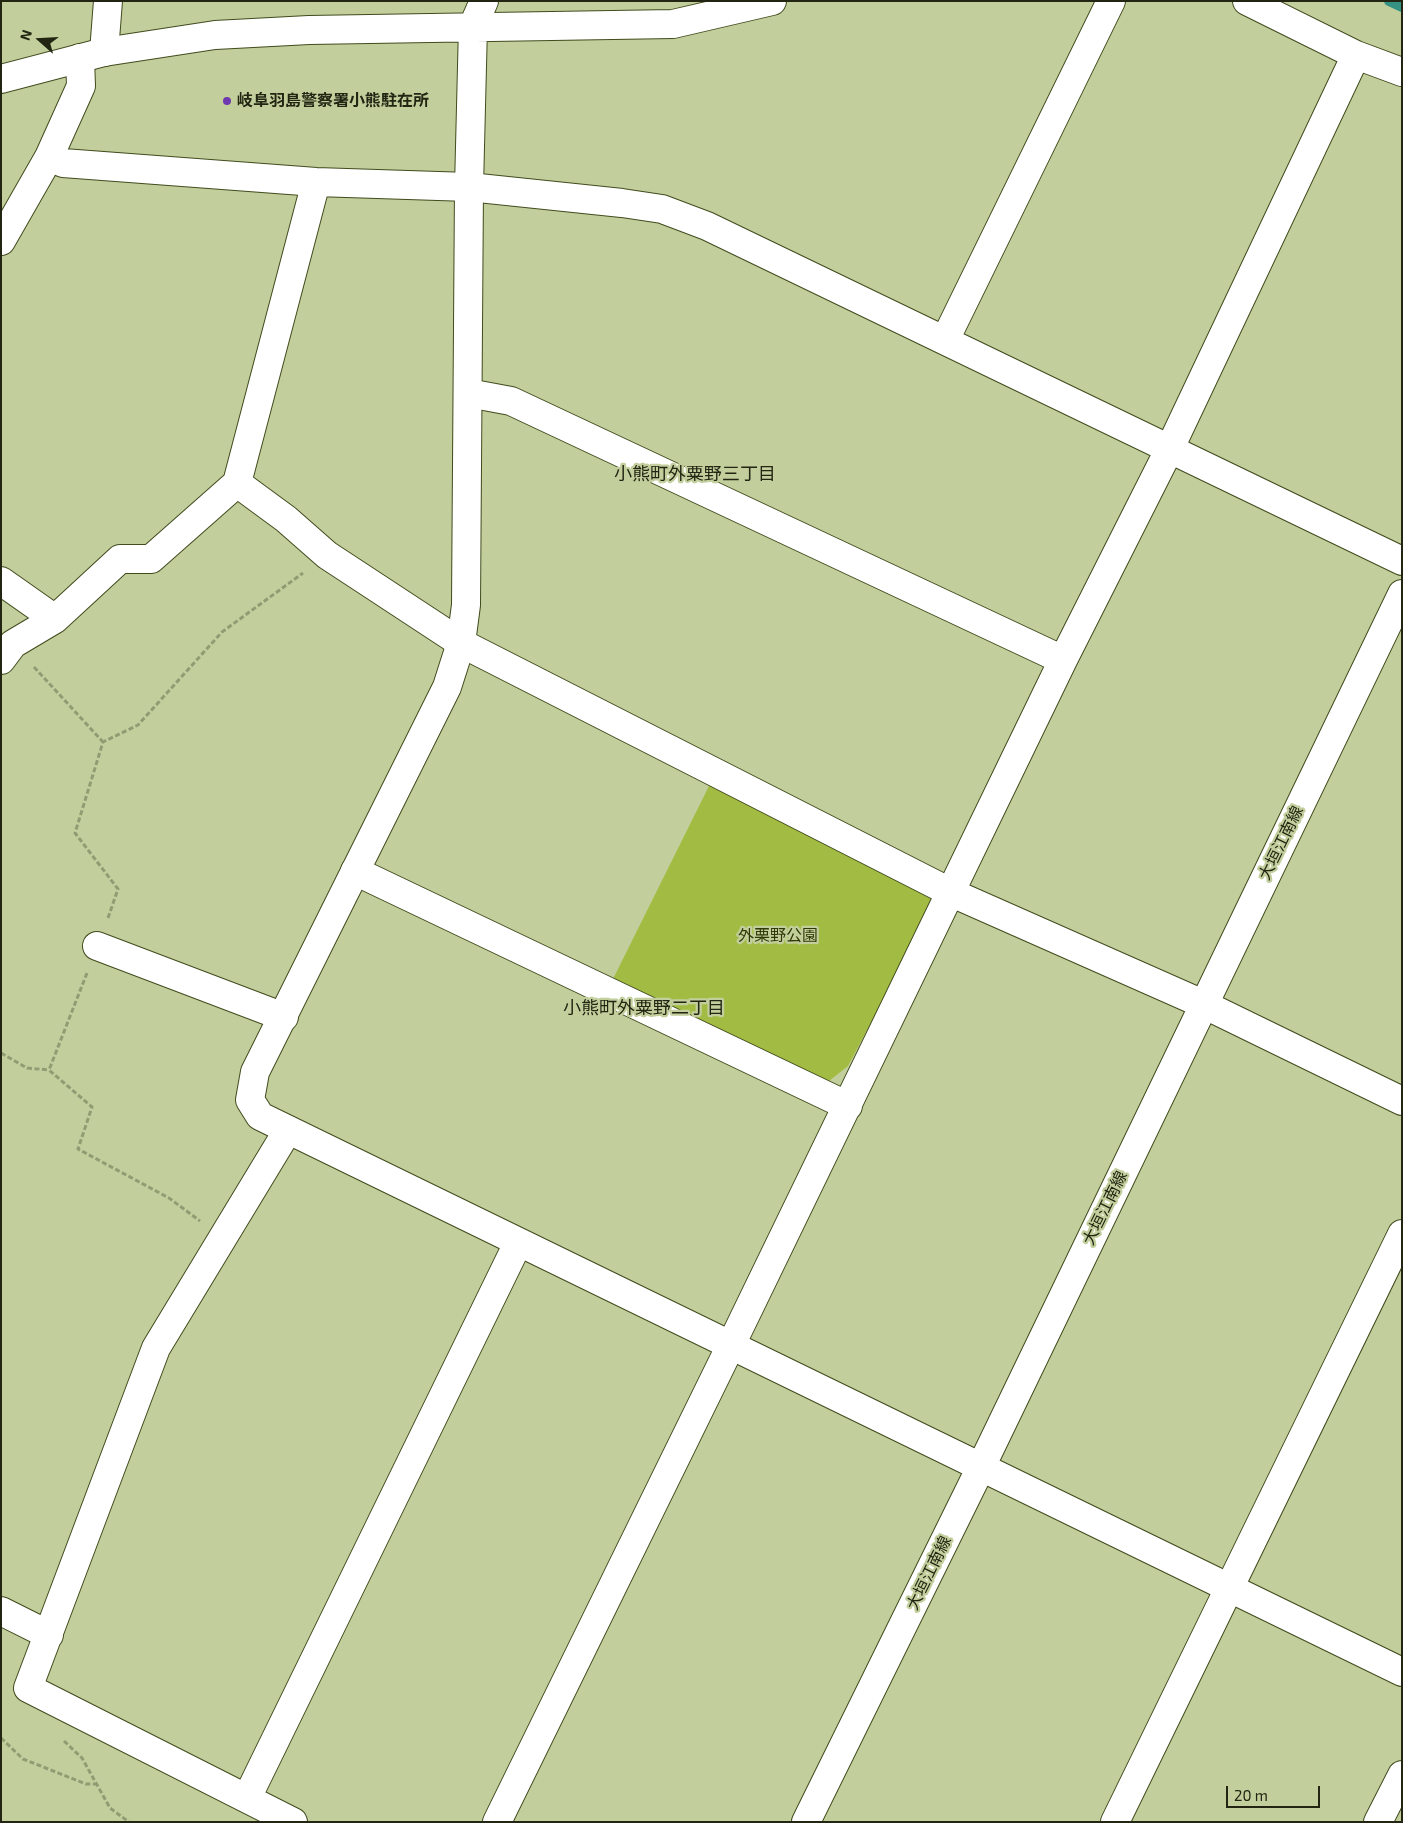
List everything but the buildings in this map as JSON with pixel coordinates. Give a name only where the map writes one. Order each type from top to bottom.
[{"type":"street","points":[[1,241],[49,157],[81,86],[108,1]]},
{"type":"street","points":[[484,1],[473,26],[469,187],[466,605],[461,643],[447,687],[255,1072],[250,1100],[260,1116],[288,1130],[1402,1672]]},
{"type":"street","points":[[1,79],[92,55],[215,35],[309,30],[473,26],[673,24],[772,1]]},
{"type":"street","points":[[945,340],[1111,1]]},
{"type":"street","points":[[1247,1],[1356,55],[1402,72]]},
{"type":"street","points":[[497,1822],[952,893],[1063,660],[1170,448],[1356,55]]},
{"type":"street","points":[[49,157],[63,163],[316,182],[469,187],[662,209],[707,226],[1402,561]]},
{"type":"street","points":[[7,652],[55,619],[120,559],[152,559],[237,483],[316,182]]},
{"type":"street","points":[[468,394],[511,401],[1063,660]]},
{"type":"street","points":[[237,483],[286,519],[327,555],[461,643],[952,893],[1203,1004],[1402,1101]]},
{"type":"street","points":[[1,581],[55,619]]},
{"type":"street","name":"大垣江南線","points":[[806,1822],[981,1467],[1402,594]]},
{"type":"street","points":[[355,871],[848,1106]]},
{"type":"street","points":[[97,946],[284,1017]]},
{"type":"street","points":[[288,1130],[156,1348],[28,1688],[293,1822]]},
{"type":"street","points":[[1115,1822],[1402,1234]]},
{"type":"street","points":[[247,1798],[518,1243]]},
{"type":"street","points":[[1,1611],[49,1635]]},
{"type":"street","points":[[1378,1822],[1402,1775]]},
{"type":"path","points":[[50,1070],[118,889],[76,833],[103,742],[138,726],[222,632],[327,555]]},
{"type":"path","points":[[7,652],[103,742]]},
{"type":"path","points":[[1,1052],[27,1068],[50,1070],[92,1107],[78,1149],[169,1198],[223,1238]]},
{"type":"path","points":[[1,1738],[23,1759],[86,1784],[97,1784]]},
{"type":"path","points":[[62,1740],[82,1758],[110,1808],[129,1822]]},
{"type":"green space","name":"外栗野公園","points":[[711,782],[929,888],[935,901],[848,1066],[829,1081],[613,979]]},
{"type":"waterway","points":[[1389,1],[1402,7]]},
{"type":"place","name":"岐阜羽島警察署小熊駐在所","points":[[227,101]]},
{"type":"district","name":"小熊町外粟野三丁目","points":[[695,474]]},
{"type":"district","name":"小熊町外粟野二丁目","points":[[644,1008]]}]
